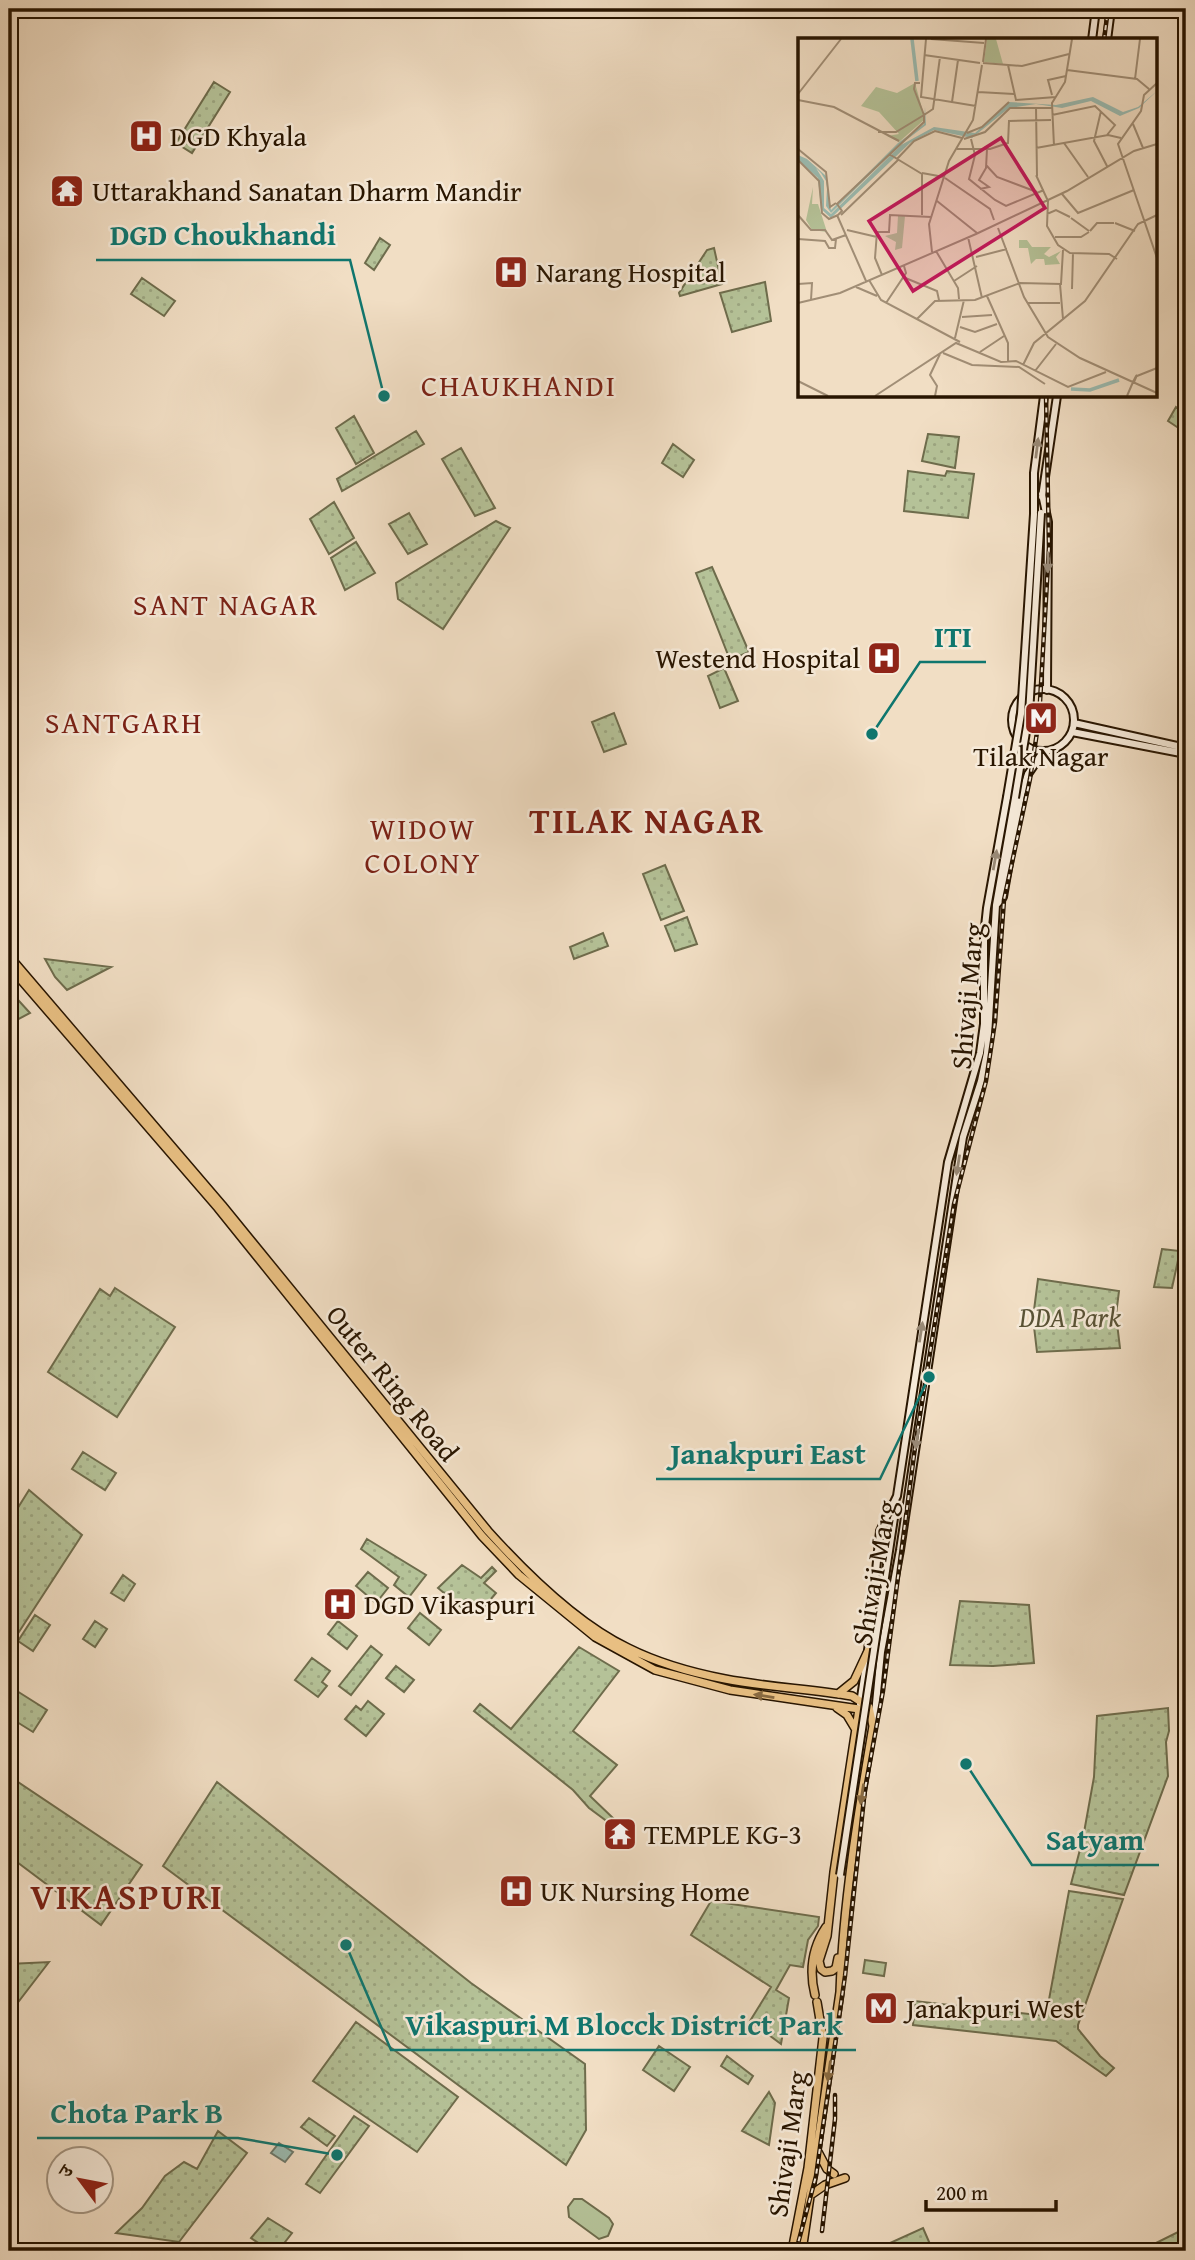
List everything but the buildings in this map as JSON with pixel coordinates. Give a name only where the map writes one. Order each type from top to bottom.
[{"type":"main road","points":[[1092,38],[1096,9]]},
{"type":"main road","points":[[1107,38],[1111,9]]},
{"type":"main road","points":[[1038,514],[1034,501],[1034,473],[1044,397]]},
{"type":"main road","points":[[996,905],[1029,714],[1038,514],[1057,397]]},
{"type":"main road","points":[[1042,494],[1048,522],[1047,690]]},
{"type":"main road","name":"Shivaji Marg","points":[[792,2251],[808,2168],[823,2038],[812,1975],[814,1954],[818,1941],[829,1924],[868,1651],[880,1531],[897,1496],[948,1162],[980,1053],[984,1024],[985,924],[1021,714],[1038,514]]},
{"type":"main road","points":[[1047,690],[1063,696],[1069,703],[1074,723],[1064,744],[1043,752],[1029,748],[1021,742],[1012,720],[1024,696],[1030,692],[1047,690]]},
{"type":"main road","points":[[1074,723],[1186,748]]},
{"type":"main road","points":[[1072,732],[1186,754]]},
{"type":"main road","points":[[996,905],[1003,897],[1024,785],[1043,752]]},
{"type":"main road","name":"Shivaji Marg","points":[[802,2251],[840,1992],[844,1933],[881,1652],[900,1550],[963,1137],[988,1053],[996,905]]},
{"type":"main road","name":"Outer Ring Road","points":[[9,956],[222,1205],[485,1534],[525,1570],[599,1632],[628,1648],[661,1661],[722,1678],[838,1694],[861,1700]]},
{"type":"main road","name":"Outer Ring Road","points":[[9,966],[218,1208],[519,1575],[595,1637],[627,1656],[675,1677],[730,1690],[859,1709]]},
{"type":"main road","points":[[918,1353],[930,1354]]},
{"type":"main road","points":[[833,1890],[840,1875],[897,1496]]},
{"type":"main road","points":[[838,1694],[854,1682],[868,1651],[876,1645],[881,1652]]},
{"type":"main road","points":[[861,1700],[869,1707],[873,1726]]},
{"type":"main road","points":[[832,1706],[847,1715],[856,1730]]},
{"type":"main road","points":[[853,1747],[861,1740],[867,1743],[869,1749]]},
{"type":"main road","points":[[829,1924],[819,1961],[825,1972],[836,1968],[844,1933]]},
{"type":"main road","points":[[818,2152],[827,2169],[834,2174]]},
{"type":"main road","points":[[811,2194],[825,2185],[845,2178]]},
{"type":"green space","points":[[214,82],[230,92],[192,153],[176,143]]},
{"type":"green space","points":[[380,238],[390,245],[374,270],[365,263]]},
{"type":"green space","points":[[714,248],[722,284],[680,296],[679,293],[707,250]]},
{"type":"green space","points":[[142,278],[175,301],[164,316],[131,294]]},
{"type":"green space","points":[[765,282],[771,321],[732,332],[720,293]]},
{"type":"green space","points":[[1176,407],[1186,414],[1186,433],[1168,421]]},
{"type":"green space","points":[[354,416],[374,453],[356,464],[336,428]]},
{"type":"green space","points":[[416,431],[424,444],[342,491],[337,479]]},
{"type":"green space","points":[[928,434],[959,437],[955,468],[922,461]]},
{"type":"green space","points":[[673,444],[694,460],[683,477],[662,463]]},
{"type":"green space","points":[[461,448],[495,508],[475,516],[442,459]]},
{"type":"green space","points":[[908,471],[945,476],[947,471],[974,474],[968,518],[904,511]]},
{"type":"green space","points":[[334,502],[354,538],[329,554],[310,519]]},
{"type":"green space","points":[[409,513],[427,544],[408,554],[389,524]]},
{"type":"green space","points":[[496,521],[510,528],[443,629],[398,599],[396,583]]},
{"type":"green space","points":[[356,542],[375,573],[345,590],[331,558]]},
{"type":"green space","points":[[712,567],[749,652],[730,660],[696,573]]},
{"type":"green space","points":[[724,668],[738,701],[720,708],[708,676]]},
{"type":"green space","points":[[614,713],[626,744],[604,752],[592,722]]},
{"type":"green space","points":[[665,865],[684,911],[661,920],[643,874]]},
{"type":"green space","points":[[687,917],[697,944],[675,951],[665,926]]},
{"type":"green space","points":[[603,933],[608,946],[574,959],[570,947]]},
{"type":"green space","points":[[45,959],[111,967],[67,990],[55,977]]},
{"type":"green space","points":[[9,990],[30,1013],[9,1024]]},
{"type":"green space","points":[[1162,1249],[1180,1251],[1172,1288],[1154,1287]]},
{"type":"green space","name":"DDA Park","points":[[1038,1279],[1119,1291],[1116,1315],[1120,1348],[1037,1352],[1033,1318]]},
{"type":"green space","points":[[115,1288],[175,1327],[117,1417],[48,1372],[100,1289],[110,1296]]},
{"type":"green space","points":[[83,1452],[116,1473],[105,1490],[72,1469]]},
{"type":"green space","points":[[29,1490],[82,1535],[15,1638],[9,1633],[9,1522]]},
{"type":"green space","points":[[367,1539],[426,1575],[409,1597],[394,1585],[399,1577],[361,1549]]},
{"type":"green space","points":[[462,1565],[481,1578],[492,1567],[496,1571],[484,1583],[496,1593],[479,1613],[477,1607],[467,1600],[461,1607],[438,1588]]},
{"type":"green space","points":[[368,1572],[388,1588],[376,1603],[356,1586]]},
{"type":"green space","points":[[123,1575],[135,1584],[124,1601],[111,1593]]},
{"type":"green space","points":[[960,1601],[1029,1605],[1034,1663],[950,1665]]},
{"type":"green space","points":[[420,1613],[441,1630],[429,1645],[408,1628]]},
{"type":"green space","points":[[35,1615],[50,1625],[33,1651],[18,1641]]},
{"type":"green space","points":[[95,1621],[107,1629],[95,1647],[83,1639]]},
{"type":"green space","points":[[338,1621],[357,1636],[347,1649],[328,1634]]},
{"type":"green space","points":[[371,1646],[382,1655],[351,1695],[339,1686]]},
{"type":"green space","points":[[579,1647],[619,1671],[573,1731],[617,1765],[590,1796],[615,1820],[612,1825],[589,1808],[573,1790],[474,1711],[480,1704],[511,1729]]},
{"type":"green space","points":[[312,1658],[330,1671],[322,1682],[327,1686],[318,1697],[295,1680]]},
{"type":"green space","points":[[396,1666],[414,1680],[404,1692],[386,1678]]},
{"type":"green space","points":[[9,1686],[47,1710],[33,1732],[9,1717]]},
{"type":"green space","points":[[368,1701],[384,1714],[366,1736],[345,1719],[356,1706],[361,1710]]},
{"type":"green space","points":[[1168,1708],[1168,1776],[1124,1895],[1071,1884],[1094,1777],[1097,1716]]},
{"type":"green space","points":[[9,1776],[142,1865],[101,1925],[9,1856]]},
{"type":"green space","points":[[217,1782],[471,1983],[585,2064],[586,2130],[566,2165],[163,1866]]},
{"type":"green space","points":[[1069,1891],[1123,1899],[1078,2025],[1078,2029],[1100,2056],[1114,2068],[1106,2076],[1056,2041],[913,2025],[915,2001],[1046,2016]]},
{"type":"green space","points":[[711,1901],[819,1917],[818,1926],[808,1940],[803,1967],[790,1965],[776,1990],[789,1998],[781,2044],[750,2021],[771,1987],[691,1935]]},
{"type":"green space","points":[[865,1960],[886,1963],[884,1976],[863,1973]]},
{"type":"green space","points":[[49,1962],[9,2014],[9,1964]]},
{"type":"green space","points":[[356,2022],[458,2097],[417,2152],[313,2081]]},
{"type":"green space","points":[[659,2046],[690,2067],[674,2091],[643,2070]]},
{"type":"green space","points":[[727,2056],[753,2076],[748,2084],[721,2066]]},
{"type":"green space","points":[[769,2092],[775,2103],[769,2145],[742,2131]]},
{"type":"green space","points":[[354,2116],[369,2126],[320,2193],[306,2184]]},
{"type":"green space","points":[[309,2118],[335,2136],[327,2146],[301,2127]]},
{"type":"green space","points":[[218,2131],[247,2153],[179,2242],[116,2233],[142,2208],[165,2176],[184,2162],[197,2169]]},
{"type":"green space","points":[[574,2199],[582,2199],[609,2218],[613,2224],[608,2236],[599,2239],[569,2217],[568,2207]]},
{"type":"green space","points":[[268,2218],[292,2233],[278,2251],[270,2251],[251,2238]]},
{"type":"green space","points":[[923,2228],[933,2251],[894,2251],[890,2243]]},
{"type":"green space","points":[[1184,2229],[1186,2251],[1140,2251]]},
{"type":"water","points":[[279,2143],[293,2152],[285,2162],[271,2153]]},
{"type":"railway","points":[[1104,38],[1108,9]]},
{"type":"railway","points":[[796,2251],[816,2176],[845,1976],[865,1789],[883,1691],[916,1440],[954,1204],[986,1081],[995,1022],[1004,900],[1030,779],[1039,719],[1049,547],[1046,397]]},
{"type":"railway","points":[[822,2231],[835,2119],[835,2095]]},
{"type":"place","name":"DGD Khyala","points":[[146,136]]},
{"type":"place","name":"Uttarakhand Sanatan Dharm Mandir","points":[[67,191]]},
{"type":"place","name":"Narang Hospital","points":[[511,272]]},
{"type":"place","name":"DGD Choukhandi","points":[[384,396]]},
{"type":"place","name":"Westend Hospital","points":[[884,658]]},
{"type":"place","name":"Tilak Nagar","points":[[1041,718]]},
{"type":"place","name":"ITI","points":[[872,734]]},
{"type":"place","name":"Janakpuri East","points":[[929,1377]]},
{"type":"place","name":"DGD Vikaspuri","points":[[340,1604]]},
{"type":"place","name":"Satyam","points":[[966,1764]]},
{"type":"place","name":"TEMPLE KG-3","points":[[620,1834]]},
{"type":"place","name":"UK Nursing Home","points":[[516,1891]]},
{"type":"place","name":"Vikaspuri M Blocck District Park","points":[[346,1945]]},
{"type":"place","name":"Janakpuri West","points":[[881,2008]]},
{"type":"place","name":"Chota Park B","points":[[337,2155]]},
{"type":"district","name":"CHAUKHANDI","points":[[519,386]]},
{"type":"district","name":"SANT NAGAR","points":[[226,605]]},
{"type":"district","name":"SANTGARH","points":[[124,723]]},
{"type":"district","name":"TILAK NAGAR","points":[[647,821]]},
{"type":"district","name":"WIDOW COLONY","points":[[423,846]]},
{"type":"district","name":"VIKASPURI","points":[[127,1897]]}]
